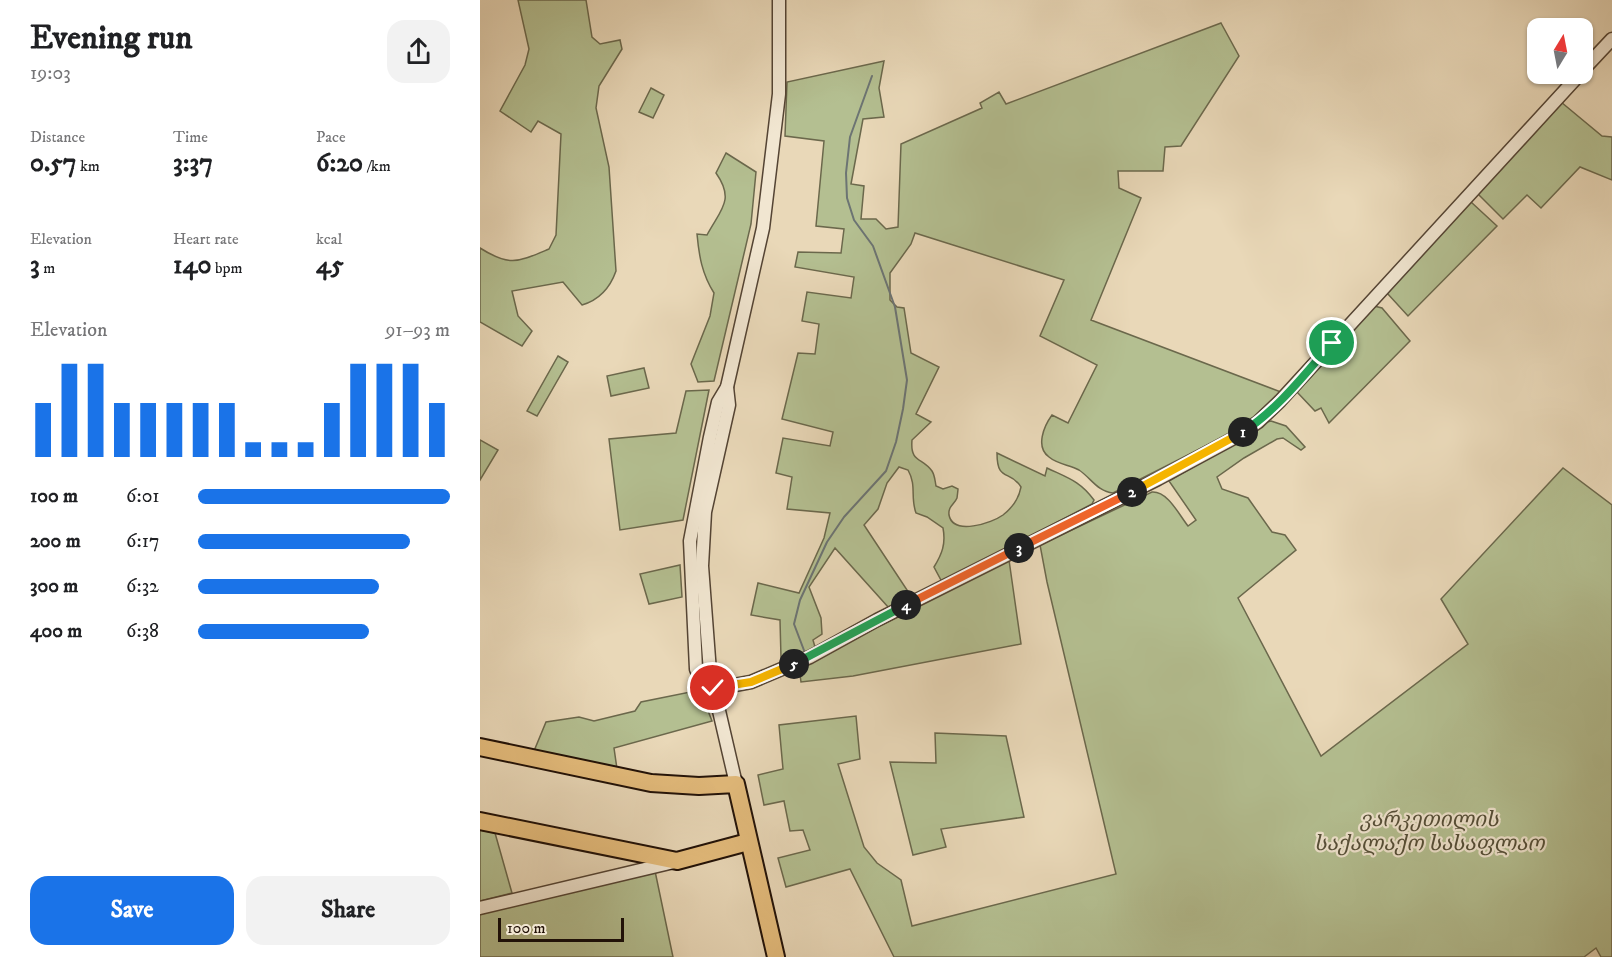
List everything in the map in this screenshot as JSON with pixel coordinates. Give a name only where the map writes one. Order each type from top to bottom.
[{"type":"main road","points":[[480,747],[651,783],[699,786],[736,784],[776,957]]},
{"type":"main road","points":[[480,821],[677,861],[748,842]]},
{"type":"street","points":[[736,784],[713,688],[705,616],[702,548],[705,512],[729,405],[727,387],[763,228],[779,94],[779,0]]},
{"type":"street","points":[[1593,59],[1612,39]]},
{"type":"street","points":[[713,688],[751,682],[810,657],[877,620],[1158,479],[1234,438],[1258,422],[1280,401],[1570,84]]},
{"type":"street","points":[[612,876],[626,866],[623,854],[616,849]]},
{"type":"street","points":[[480,908],[677,861]]},
{"type":"green space","points":[[518,0],[586,0],[592,37],[600,44],[620,40],[622,49],[599,86],[596,108],[609,167],[616,271],[611,283],[603,292],[594,300],[582,305],[563,282],[512,291],[518,316],[532,331],[522,346],[480,322],[480,248],[499,258],[521,259],[549,249],[556,235],[561,134],[538,121],[531,132],[500,111],[525,65],[529,49]]},
{"type":"green space","points":[[1221,23],[1239,56],[1181,146],[1165,147],[1163,171],[1118,171],[1119,188],[1141,198],[1091,320],[1281,392],[1239,429],[1113,493],[1103,490],[1079,470],[1052,459],[1042,448],[1042,436],[1052,415],[1068,423],[1097,365],[1040,336],[1064,280],[915,233],[911,244],[890,273],[890,300],[897,307],[904,308],[911,353],[939,367],[916,414],[931,422],[912,440],[912,447],[915,456],[932,471],[936,486],[943,489],[952,486],[958,489],[957,498],[949,512],[952,521],[965,526],[982,524],[1003,515],[1015,502],[1021,487],[999,468],[997,453],[1045,476],[1047,468],[1079,484],[1094,500],[1092,504],[942,582],[934,567],[943,549],[943,528],[927,517],[916,513],[911,476],[908,470],[899,467],[887,483],[878,509],[864,525],[911,596],[889,608],[835,548],[809,587],[821,618],[822,634],[813,640],[815,647],[795,657],[781,658],[780,620],[751,615],[758,583],[799,593],[824,538],[830,513],[787,509],[792,477],[776,473],[783,438],[830,446],[833,432],[782,419],[798,353],[815,354],[819,324],[802,321],[807,292],[851,298],[854,277],[795,267],[798,252],[841,253],[844,229],[816,226],[824,141],[785,136],[787,82],[884,61],[879,88],[884,117],[863,119],[851,184],[864,186],[861,219],[876,219],[886,229],[898,227],[901,144],[982,108],[980,103],[999,92],[1006,104]]},
{"type":"green space","points":[[651,88],[664,95],[653,118],[639,112]]},
{"type":"green space","points":[[1561,102],[1602,136],[1612,137],[1612,180],[1580,167],[1541,208],[1527,195],[1503,219],[1478,194]]},
{"type":"green space","points":[[726,153],[756,172],[751,224],[714,381],[698,382],[691,364],[710,316],[714,293],[702,265],[697,234],[707,235],[724,204],[725,190],[716,173]]},
{"type":"green space","points":[[1471,202],[1497,226],[1408,316],[1387,293]]},
{"type":"green space","points":[[1374,306],[1382,308],[1410,341],[1329,423],[1321,408],[1315,411],[1297,392]]},
{"type":"green space","points":[[558,356],[568,362],[537,416],[527,411]]},
{"type":"green space","points":[[644,368],[649,388],[611,396],[607,376]]},
{"type":"green space","points":[[709,390],[683,520],[620,530],[609,439],[676,433],[686,391]]},
{"type":"green space","name":"ვარკეთილის საქალაქო სასაფლაო","points":[[1271,421],[1286,426],[1305,447],[1301,450],[1283,438],[1277,439],[1217,477],[1222,489],[1248,498],[1272,532],[1285,535],[1296,550],[1238,598],[1321,756],[1468,644],[1441,599],[1563,468],[1612,505],[1612,957],[1601,957],[1596,948],[1584,957],[894,957],[850,869],[786,887],[778,858],[810,850],[803,830],[790,831],[784,801],[764,805],[758,775],[783,769],[779,725],[856,716],[860,759],[838,764],[864,847],[877,863],[901,880],[912,926],[1116,874],[1040,545],[1152,492],[1168,499],[1188,526],[1196,520],[1169,481],[1263,423]]},
{"type":"green space","points":[[480,440],[498,450],[480,480]]},
{"type":"green space","points":[[1009,560],[1021,644],[853,676],[801,682],[799,667]]},
{"type":"green space","points":[[680,565],[682,597],[649,604],[640,574]]},
{"type":"green space","points":[[700,690],[712,721],[614,748],[617,769],[534,751],[546,722],[579,717],[594,721],[635,711],[641,702]]},
{"type":"green space","points":[[935,733],[1006,736],[1024,817],[941,829],[946,847],[913,855],[890,762],[936,763]]},
{"type":"green space","points":[[480,830],[495,833],[512,893],[480,901]]},
{"type":"green space","points":[[655,871],[673,957],[480,957],[480,914]]},
{"type":"waterway","points":[[805,653],[794,624],[800,600],[827,542],[844,517],[886,471],[896,442],[907,380],[895,307],[873,246],[854,220],[847,198],[846,173],[850,137],[872,76]]},
{"type":"route","points":[[713,688],[751,682],[810,657],[877,620],[1158,479],[1234,438],[1258,422],[1280,401],[1332,343]]}]
